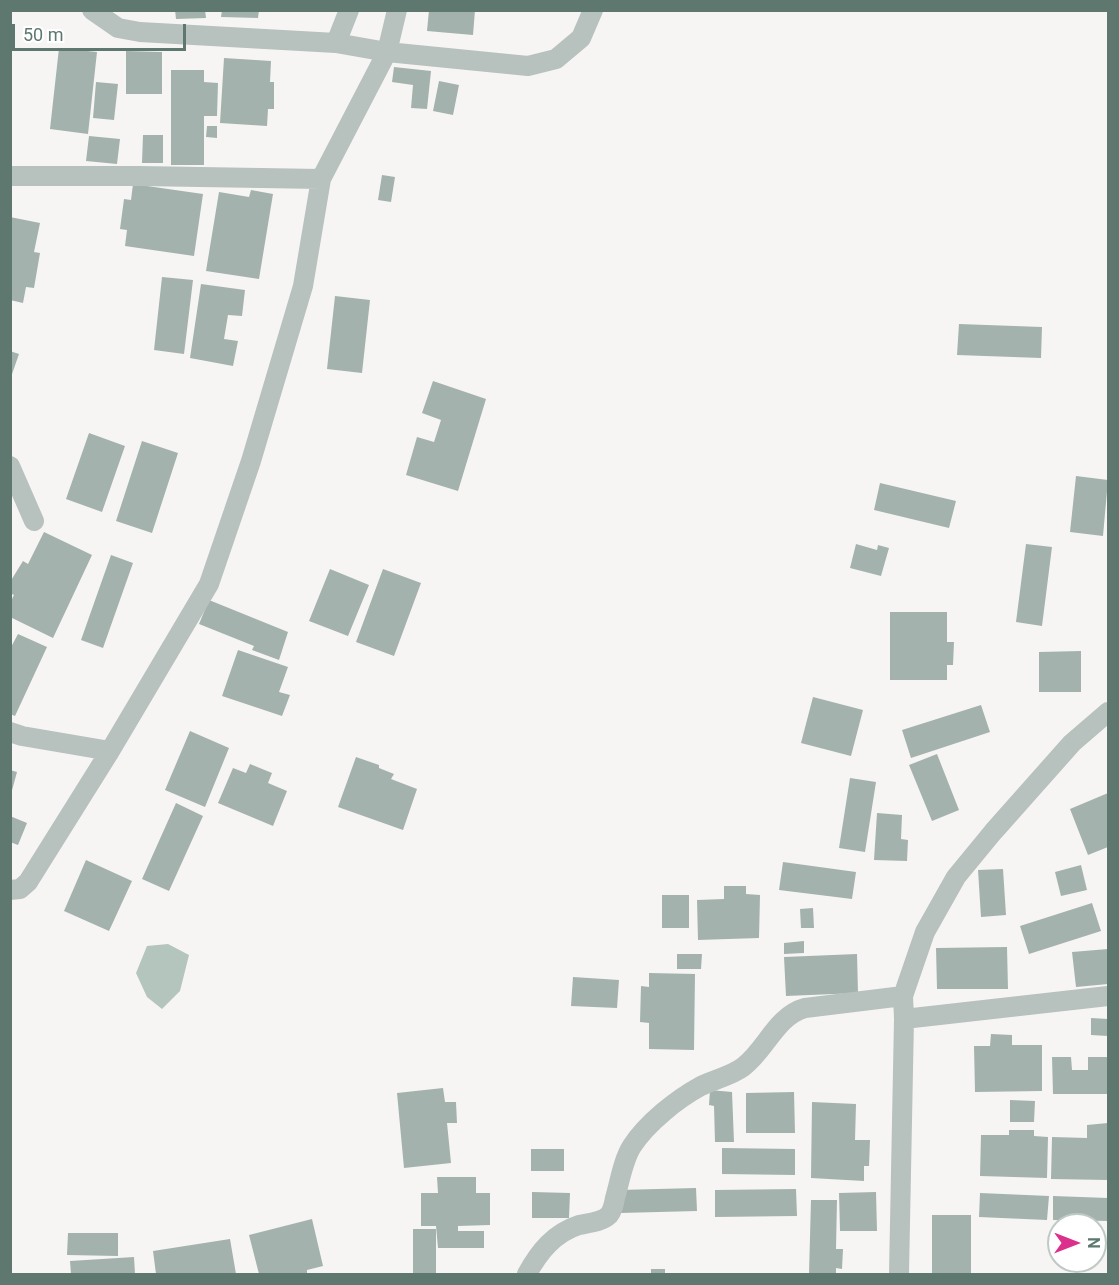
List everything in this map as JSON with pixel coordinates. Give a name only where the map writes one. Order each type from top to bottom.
[{"type":"street","points":[[92,10],[118,28],[140,32],[336,43],[387,51],[528,66],[556,59],[581,38],[593,10]]},
{"type":"street","points":[[336,43],[349,10]]},
{"type":"street","points":[[10,890],[20,889],[28,882],[110,751],[209,584],[251,461],[303,286],[321,179],[387,51],[397,10]]},
{"type":"street","points":[[10,176],[321,179]]},
{"type":"street","points":[[10,466],[34,521]]},
{"type":"street","points":[[899,1275],[903,996],[925,932],[956,877],[993,832],[1072,743],[1108,712]]},
{"type":"street","points":[[10,732],[110,751]]},
{"type":"street","points":[[527,1275],[536,1258],[561,1233],[608,1216],[613,1208],[624,1164],[642,1132],[674,1104],[702,1086],[742,1068],[794,1011],[903,996]]},
{"type":"street","points":[[904,1019],[1108,996]]},
{"type":"shaded area","points":[[168,944],[189,955],[180,991],[162,1009],[147,997],[136,973],[147,946]]},
{"type":"building","points":[[175,10],[205,10],[206,18],[176,19]]},
{"type":"building","points":[[222,10],[259,10],[258,18],[221,17]]},
{"type":"building","points":[[429,10],[475,10],[473,35],[427,31]]},
{"type":"building","points":[[59,48],[97,52],[88,134],[50,129]]},
{"type":"building","points":[[126,51],[162,52],[162,94],[126,94]]},
{"type":"building","points":[[224,58],[271,61],[270,82],[274,82],[274,109],[268,109],[267,126],[220,123]]},
{"type":"building","points":[[394,67],[431,71],[427,109],[411,108],[413,85],[392,82]]},
{"type":"building","points":[[171,70],[204,70],[204,82],[218,83],[217,116],[204,116],[204,165],[171,165]]},
{"type":"building","points":[[439,81],[459,85],[453,115],[433,111]]},
{"type":"building","points":[[96,82],[118,84],[114,120],[93,118]]},
{"type":"building","points":[[207,126],[217,126],[217,138],[206,137]]},
{"type":"building","points":[[143,135],[163,135],[163,163],[142,163]]},
{"type":"building","points":[[89,136],[120,139],[117,164],[86,161]]},
{"type":"building","points":[[382,175],[395,177],[391,202],[378,200]]},
{"type":"building","points":[[133,184],[203,194],[194,256],[125,246],[127,230],[120,229],[124,199],[131,200]]},
{"type":"building","points":[[251,190],[273,194],[259,279],[206,271],[219,192],[249,197]]},
{"type":"building","points":[[10,217],[40,223],[34,252],[40,253],[34,288],[26,287],[23,303],[10,300]]},
{"type":"building","points":[[162,277],[193,280],[184,354],[154,350]]},
{"type":"building","points":[[201,284],[245,290],[242,316],[228,315],[224,339],[238,341],[233,366],[190,358]]},
{"type":"building","points":[[335,296],[370,300],[362,373],[327,369]]},
{"type":"building","points":[[959,324],[1042,327],[1041,358],[957,355]]},
{"type":"building","points":[[10,351],[19,354],[11,377],[10,377]]},
{"type":"building","points":[[433,381],[486,399],[458,491],[406,475],[417,437],[434,442],[441,420],[422,413]]},
{"type":"building","points":[[89,433],[125,446],[102,512],[66,499]]},
{"type":"building","points":[[142,441],[178,453],[152,533],[116,521]]},
{"type":"building","points":[[1076,476],[1108,480],[1103,536],[1070,532]]},
{"type":"building","points":[[880,483],[956,501],[949,528],[874,510]]},
{"type":"building","points":[[44,532],[92,555],[53,638],[10,617],[10,603],[14,595],[10,593],[10,582],[23,561],[28,564]]},
{"type":"building","points":[[856,544],[877,550],[878,545],[889,548],[881,576],[850,568]]},
{"type":"building","points":[[1026,544],[1052,547],[1042,626],[1016,622]]},
{"type":"building","points":[[111,555],[133,563],[103,648],[81,640]]},
{"type":"building","points":[[330,569],[369,585],[348,636],[309,621]]},
{"type":"building","points":[[383,569],[421,583],[394,656],[356,642]]},
{"type":"building","points":[[209,600],[288,632],[279,660],[252,650],[254,646],[199,624]]},
{"type":"building","points":[[890,612],[947,612],[947,642],[954,642],[953,665],[947,665],[947,680],[890,680]]},
{"type":"building","points":[[18,634],[47,647],[15,716],[10,714],[10,649]]},
{"type":"building","points":[[238,650],[288,667],[279,692],[290,695],[282,716],[222,696]]},
{"type":"building","points":[[1081,651],[1081,692],[1039,692],[1039,652]]},
{"type":"building","points":[[813,697],[863,710],[851,756],[801,743]]},
{"type":"building","points":[[981,705],[990,732],[911,758],[902,730]]},
{"type":"building","points":[[190,731],[229,748],[205,807],[165,790]]},
{"type":"building","points":[[937,754],[959,810],[932,821],[909,765]]},
{"type":"building","points":[[356,757],[379,765],[379,768],[394,774],[391,779],[417,789],[403,830],[338,807]]},
{"type":"building","points":[[250,764],[272,773],[268,783],[287,791],[273,826],[218,803],[233,768],[246,773]]},
{"type":"building","points":[[10,770],[17,772],[11,794],[10,794]]},
{"type":"building","points":[[850,778],[876,782],[865,852],[839,848]]},
{"type":"building","points":[[1108,793],[1108,847],[1088,855],[1070,809]]},
{"type":"building","points":[[176,803],[203,816],[169,891],[142,879]]},
{"type":"building","points":[[877,813],[902,815],[901,839],[908,840],[907,861],[874,860]]},
{"type":"building","points":[[10,816],[27,823],[18,845],[10,842]]},
{"type":"building","points":[[86,860],[132,881],[109,931],[64,911]]},
{"type":"building","points":[[783,862],[856,872],[852,899],[779,890]]},
{"type":"building","points":[[1081,865],[1087,890],[1061,896],[1055,872]]},
{"type":"building","points":[[1003,869],[1006,915],[981,917],[978,870]]},
{"type":"building","points":[[724,886],[746,886],[746,894],[760,895],[759,938],[698,940],[697,900],[724,899]]},
{"type":"building","points":[[662,895],[689,895],[689,928],[662,928]]},
{"type":"building","points":[[1092,903],[1101,931],[1029,954],[1020,926]]},
{"type":"building","points":[[813,908],[814,928],[801,928],[800,909]]},
{"type":"building","points":[[804,941],[804,953],[784,954],[784,943]]},
{"type":"building","points":[[1007,947],[1008,989],[937,989],[936,948]]},
{"type":"building","points":[[1108,949],[1108,984],[1076,987],[1072,952]]},
{"type":"building","points":[[677,954],[702,954],[701,969],[677,969]]},
{"type":"building","points":[[857,954],[858,993],[786,996],[784,957]]},
{"type":"building","points":[[649,973],[695,974],[694,1050],[649,1049],[649,1023],[640,1022],[641,986],[649,987]]},
{"type":"building","points":[[573,977],[619,980],[617,1008],[571,1006]]},
{"type":"building","points":[[1091,1018],[1108,1019],[1108,1036],[1091,1035]]},
{"type":"building","points":[[991,1034],[1012,1035],[1012,1045],[1042,1045],[1042,1091],[975,1092],[974,1046],[990,1046]]},
{"type":"building","points":[[1052,1057],[1071,1057],[1072,1070],[1088,1070],[1088,1057],[1108,1057],[1108,1094],[1053,1094]]},
{"type":"building","points":[[443,1088],[445,1102],[456,1102],[457,1123],[447,1123],[451,1163],[404,1168],[397,1093]]},
{"type":"building","points":[[710,1090],[732,1092],[734,1142],[715,1142],[714,1106],[709,1105]]},
{"type":"building","points":[[794,1092],[795,1133],[746,1133],[746,1093]]},
{"type":"building","points":[[1010,1100],[1035,1101],[1034,1122],[1010,1122]]},
{"type":"building","points":[[812,1102],[856,1104],[855,1140],[870,1140],[869,1166],[864,1166],[864,1181],[811,1178]]},
{"type":"building","points":[[1108,1123],[1108,1180],[1051,1179],[1052,1137],[1087,1138],[1087,1125]]},
{"type":"building","points":[[1009,1130],[1034,1130],[1034,1136],[1048,1137],[1047,1178],[980,1176],[981,1135],[1009,1135]]},
{"type":"building","points":[[722,1148],[795,1149],[795,1175],[722,1174]]},
{"type":"building","points":[[531,1149],[564,1149],[564,1171],[531,1171]]},
{"type":"building","points":[[437,1177],[476,1177],[476,1193],[490,1193],[490,1225],[458,1226],[458,1231],[484,1231],[484,1248],[438,1248],[436,1226],[421,1226],[421,1193],[438,1193]]},
{"type":"building","points":[[696,1188],[697,1211],[620,1213],[619,1190]]},
{"type":"building","points":[[796,1189],[797,1216],[715,1217],[715,1190]]},
{"type":"building","points":[[532,1192],[570,1193],[569,1218],[532,1218]]},
{"type":"building","points":[[876,1192],[877,1231],[840,1231],[839,1193]]},
{"type":"building","points":[[980,1193],[1049,1196],[1047,1220],[979,1217]]},
{"type":"building","points":[[1053,1196],[1108,1198],[1108,1221],[1107,1213],[1053,1213]]},
{"type":"building","points":[[811,1200],[837,1200],[836,1249],[843,1249],[842,1269],[836,1268],[836,1274],[809,1274]]},
{"type":"building","points":[[932,1215],[971,1215],[971,1274],[932,1274]]},
{"type":"building","points":[[312,1219],[323,1266],[307,1270],[307,1274],[259,1274],[249,1235]]},
{"type":"building","points":[[413,1229],[436,1229],[436,1274],[413,1274]]},
{"type":"building","points":[[68,1233],[118,1233],[118,1256],[67,1255]]},
{"type":"building","points":[[230,1239],[236,1274],[156,1274],[153,1251]]},
{"type":"building","points":[[134,1257],[135,1274],[71,1274],[70,1261]]},
{"type":"building","points":[[651,1269],[665,1269],[665,1274],[651,1274]]}]
